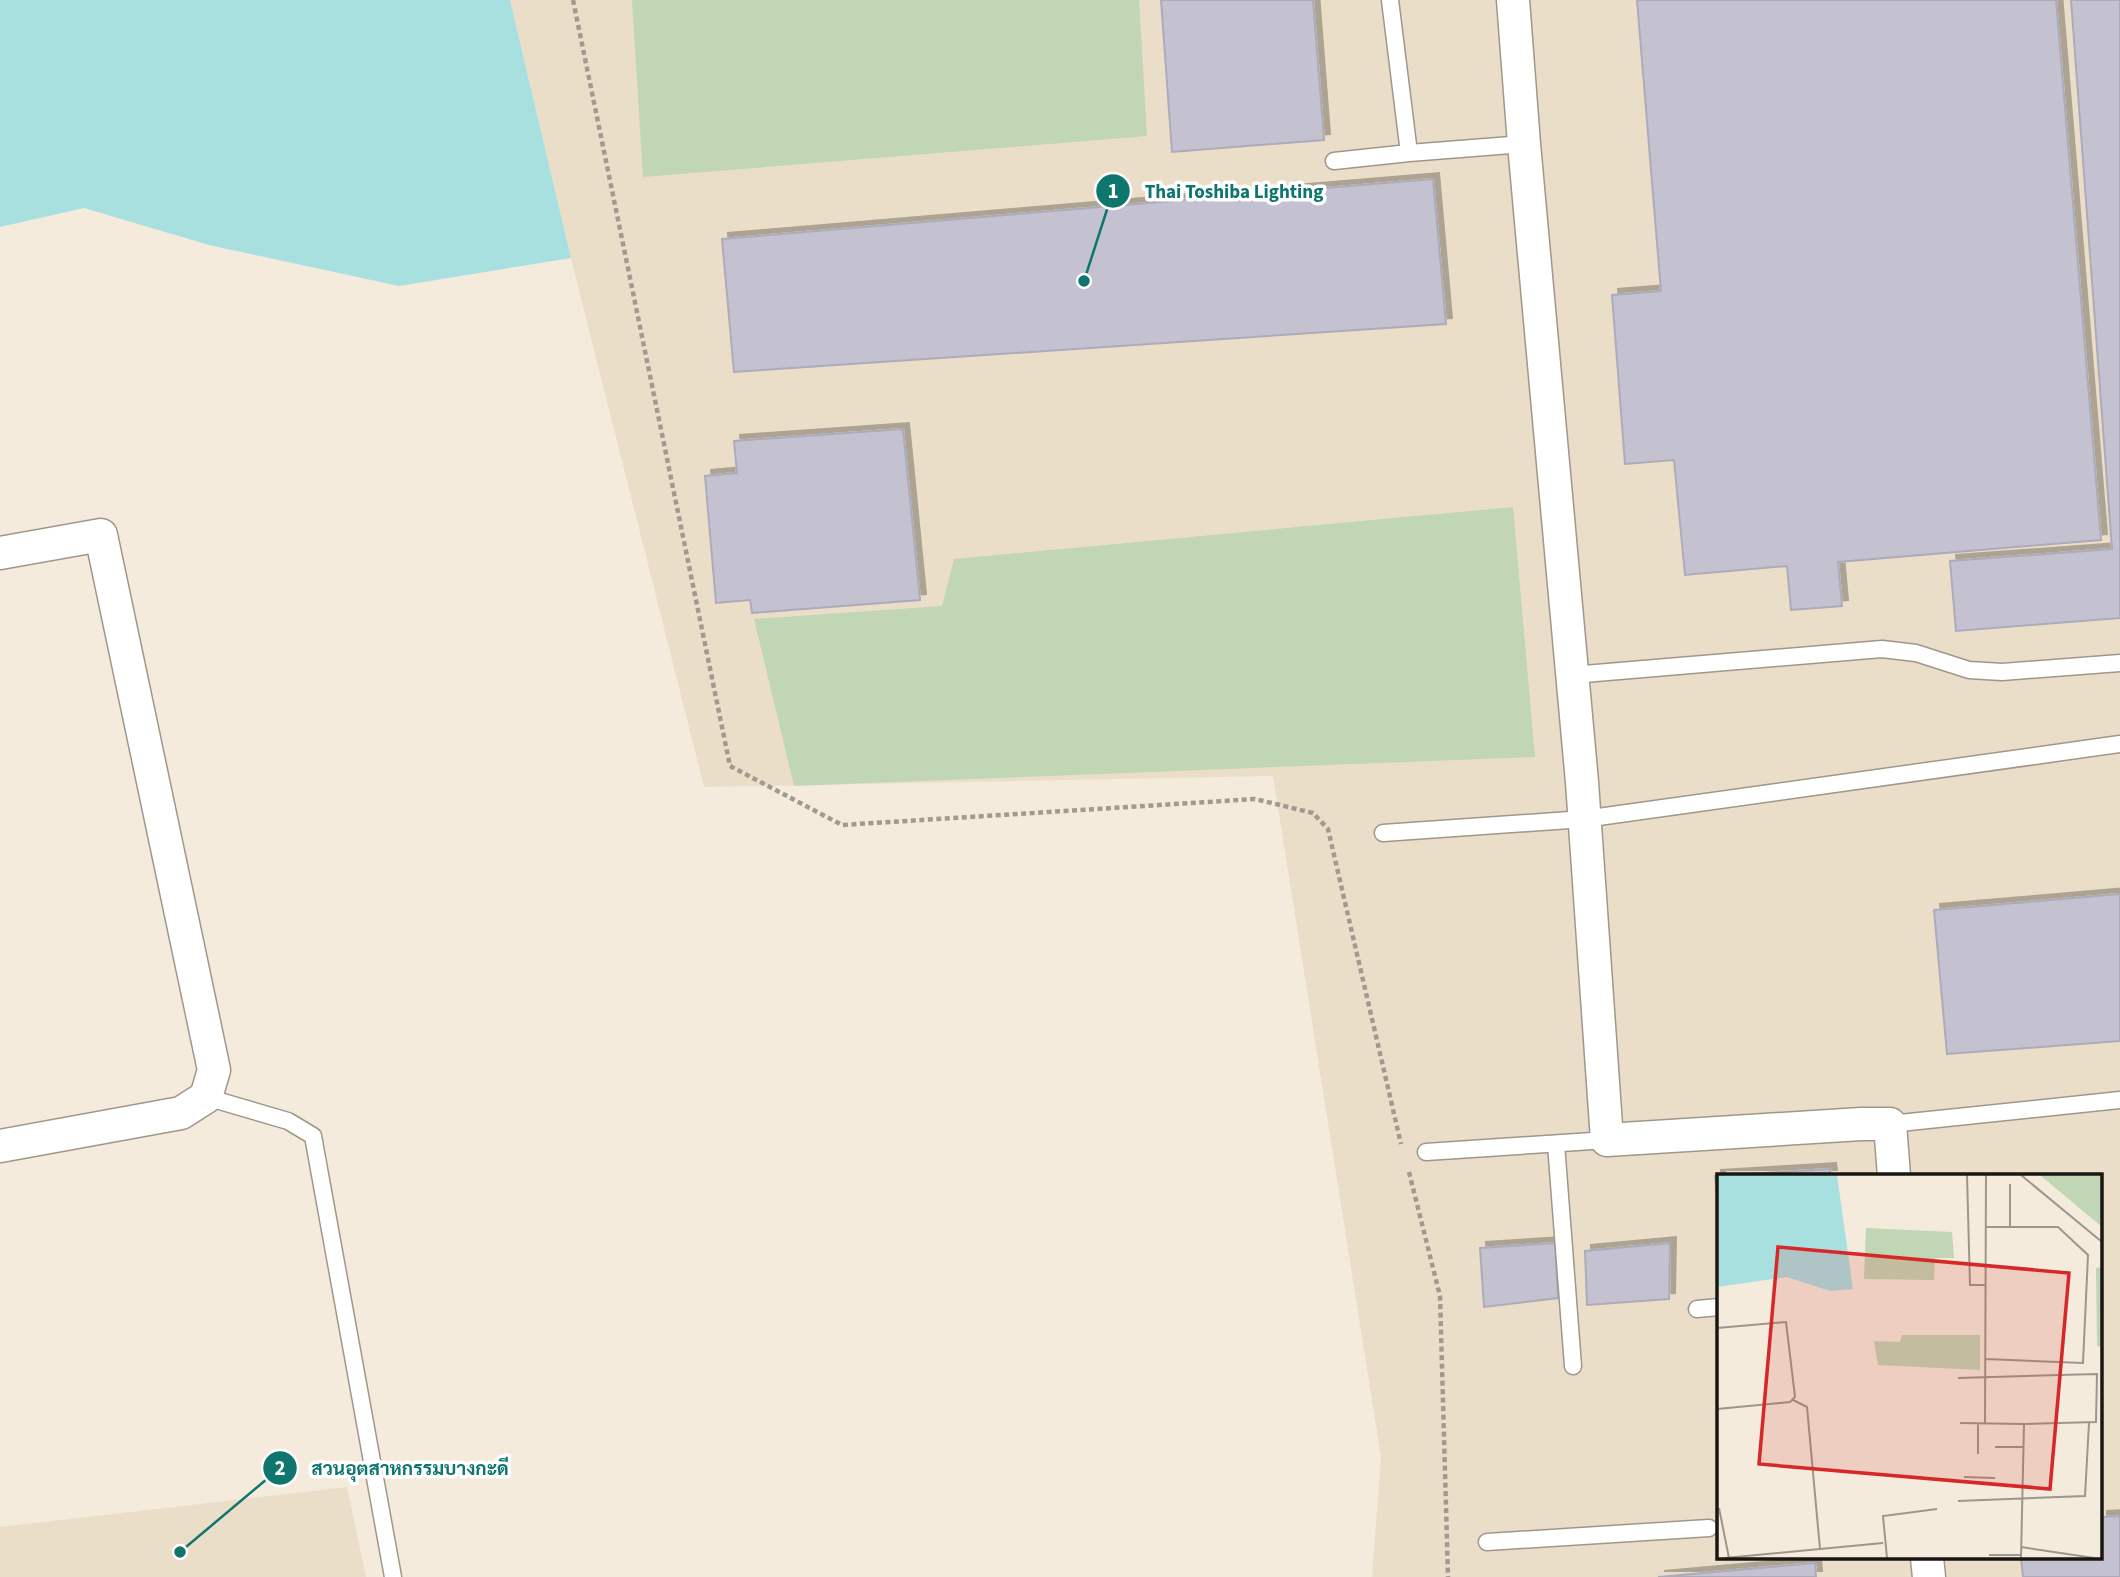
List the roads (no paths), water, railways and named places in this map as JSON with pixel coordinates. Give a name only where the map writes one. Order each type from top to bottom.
[{"type":"street","points":[[1513,0],[1572,675],[1608,1140],[1890,1124],[1895,1174]]},
{"type":"street","points":[[0,553],[101,535],[214,1070],[206,1097],[181,1113],[0,1146]]},
{"type":"lane","points":[[1390,0],[1409,153]]},
{"type":"lane","points":[[1334,161],[1524,144]]},
{"type":"lane","points":[[1572,675],[1882,649],[1916,653],[1969,670],[2002,672],[2120,663]]},
{"type":"lane","points":[[1383,833],[1584,819],[2120,744]]},
{"type":"lane","points":[[206,1097],[288,1121],[313,1136],[393,1577]]},
{"type":"lane","points":[[1890,1124],[2120,1100]]},
{"type":"lane","points":[[1426,1153],[1608,1140]]},
{"type":"lane","points":[[1556,1144],[1573,1366]]},
{"type":"lane","points":[[1697,1309],[1717,1307]]},
{"type":"lane","points":[[1487,1542],[1709,1528]]},
{"type":"water","points":[[0,0],[510,0],[571,258],[399,286],[209,245],[84,208],[0,227]]},
{"type":"place","name":"Thai Toshiba Lighting","points":[[1084,281]]},
{"type":"place","name":"สวนอุตสาหกรรมบางกะดี","points":[[180,1552]]}]
